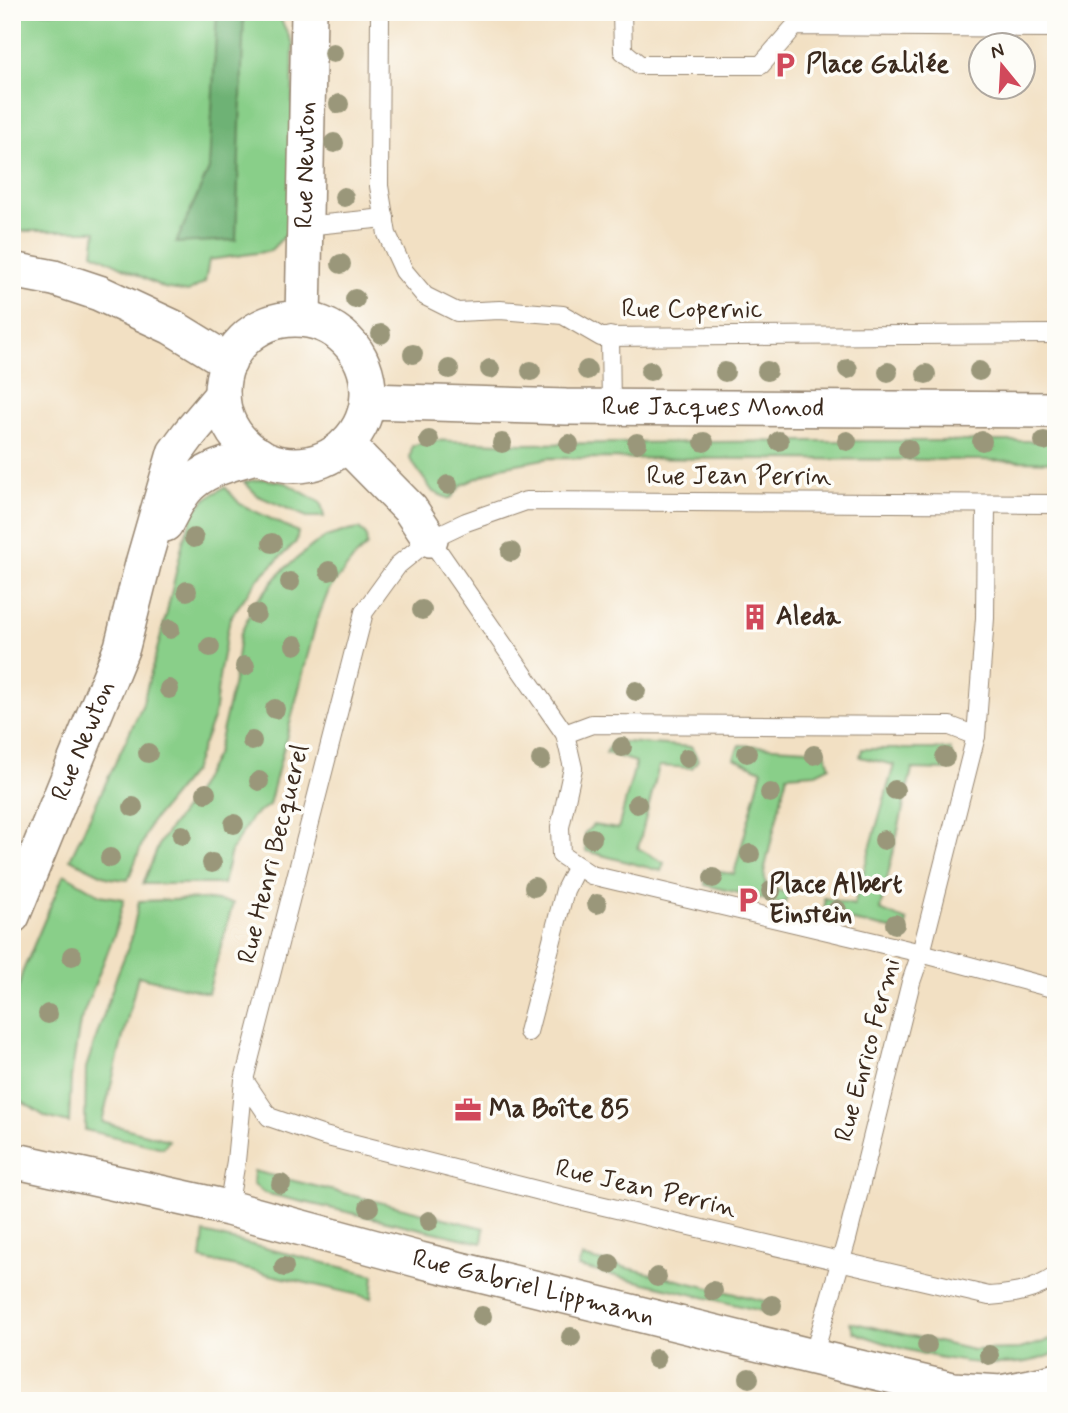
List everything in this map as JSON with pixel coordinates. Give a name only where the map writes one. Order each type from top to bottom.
[{"type":"street","name":"Rue Newton","points":[[303,319],[309,12]]},
{"type":"street","points":[[12,270],[54,278],[99,293],[172,327],[225,378]]},
{"type":"street","points":[[303,319],[331,328],[354,347],[366,372],[368,401],[361,425],[346,444],[327,458],[305,464],[282,464],[259,455],[240,440],[228,419],[225,378],[238,346],[251,333],[267,324],[303,319]]},
{"type":"street","name":"Rue Newton","points":[[12,916],[122,648],[175,453],[225,378]]},
{"type":"street","name":"Rue Jacques Monod","points":[[368,401],[611,407],[1056,410]]},
{"type":"street","points":[[346,444],[410,509],[429,539]]},
{"type":"street","name":"Rue Newton","points":[[144,560],[184,491],[195,480],[209,471],[259,455]]},
{"type":"street","name":"Rue Gabriel Lippmann","points":[[12,1160],[228,1208],[420,1260],[953,1390],[1001,1393],[1056,1381]]},
{"type":"lane","name":"Rue Copernic","points":[[380,12],[379,186],[387,234],[404,271],[425,296],[457,313],[500,310],[563,315],[601,337],[1056,334]]},
{"type":"lane","points":[[622,12],[622,51],[640,65],[761,65],[790,19],[1056,28]]},
{"type":"lane","points":[[305,226],[385,218]]},
{"type":"lane","points":[[610,336],[611,407]]},
{"type":"lane","name":"Rue Jean Perrin","points":[[429,539],[466,522],[526,501],[1056,504]]},
{"type":"lane","name":"Rue Enrico Fermi","points":[[813,1357],[976,736],[985,618],[986,505]]},
{"type":"lane","points":[[429,539],[565,734],[573,768],[560,827],[561,855],[591,875],[921,953],[1056,989]]},
{"type":"lane","name":"Rue Henri Becquerel","points":[[228,1208],[236,1161],[244,1080],[364,612],[398,565],[429,539]]},
{"type":"lane","points":[[565,734],[592,724],[950,726],[976,736]]},
{"type":"lane","points":[[528,1032],[565,890],[577,866]]},
{"type":"lane","name":"Rue Jean Perrin","points":[[244,1080],[269,1117],[324,1136],[548,1193],[989,1296],[1018,1293],[1048,1282],[1056,1276]]},
{"type":"green space","points":[[12,12],[277,12],[293,44],[291,229],[270,251],[209,260],[205,282],[188,292],[164,288],[93,253],[96,231],[12,231]]},
{"type":"green space","points":[[217,12],[244,12],[236,240],[176,243],[209,169]]},
{"type":"green space","points":[[429,440],[523,444],[1056,441],[1056,462],[549,458],[501,467],[462,485],[450,499],[433,492],[410,459],[412,446]]},
{"type":"green space","points":[[264,479],[286,483],[321,503],[324,517],[307,517],[258,496],[244,482]]},
{"type":"green space","points":[[225,487],[240,504],[298,532],[296,542],[258,579],[230,618],[214,716],[193,771],[150,824],[128,880],[109,878],[70,859],[142,706],[183,541],[195,510],[208,497]]},
{"type":"green space","points":[[359,529],[366,535],[367,546],[329,590],[316,623],[269,805],[252,817],[231,851],[223,884],[143,884],[160,842],[194,795],[217,753],[234,681],[240,635],[255,603],[282,571],[313,545],[326,537]]},
{"type":"green space","points":[[613,741],[692,747],[698,760],[692,768],[659,766],[638,848],[664,863],[661,871],[586,851],[585,833],[593,825],[618,829],[636,762],[606,753]]},
{"type":"green space","points":[[739,745],[824,750],[830,766],[816,773],[787,775],[764,872],[766,886],[789,894],[784,904],[705,885],[705,870],[734,874],[762,770],[734,758]]},
{"type":"green space","points":[[862,749],[950,749],[954,760],[945,770],[912,769],[880,910],[907,921],[905,932],[834,917],[825,911],[824,898],[854,905],[894,765],[860,757]]},
{"type":"green space","points":[[64,874],[100,895],[124,899],[115,933],[80,1022],[71,1077],[69,1123],[46,1117],[16,1098],[12,1086],[12,1012],[22,973]]},
{"type":"green space","points":[[201,899],[233,903],[208,993],[138,976],[102,1122],[169,1140],[163,1148],[85,1130],[86,1068],[131,940],[139,901]]},
{"type":"green space","points":[[254,1171],[484,1228],[482,1243],[264,1193],[253,1184]]},
{"type":"green space","points":[[204,1233],[374,1275],[372,1298],[201,1259]]},
{"type":"green space","points":[[582,1257],[777,1304],[774,1314],[578,1267]]},
{"type":"green space","points":[[850,1322],[973,1350],[1020,1349],[1056,1338],[1056,1353],[1009,1364],[955,1360],[901,1348],[854,1332]]},
{"type":"place","name":"Place Galilée","points":[[785,65]]},
{"type":"place","name":"Aleda","points":[[755,617]]},
{"type":"place","name":"Place Albert Einstein","points":[[748,900]]},
{"type":"place","name":"Ma Boîte 85","points":[[468,1110]]}]
